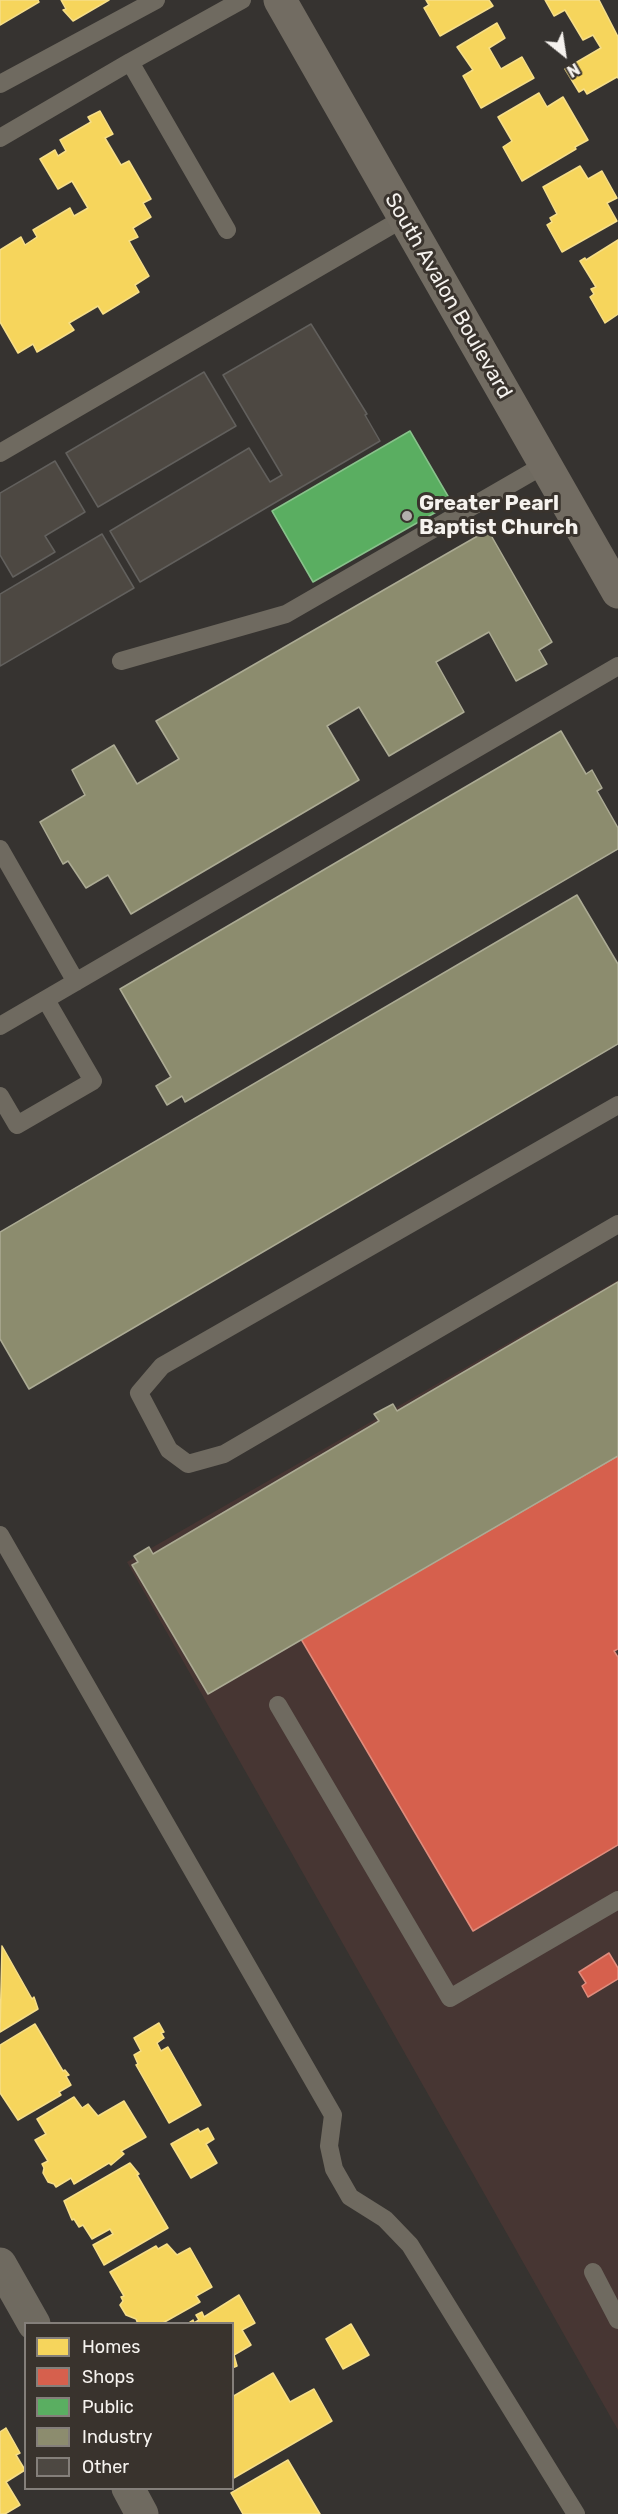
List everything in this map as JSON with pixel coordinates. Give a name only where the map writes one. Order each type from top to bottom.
[{"type":"main road","name":"South Avalon Boulevard","points":[[279,0],[618,592]]},
{"type":"street","points":[[0,2264],[33,2322]]},
{"type":"street","points":[[129,2490],[142,2514]]},
{"type":"lane","points":[[0,84],[156,0]]},
{"type":"lane","points":[[0,138],[242,0]]},
{"type":"lane","points":[[130,62],[227,230]]},
{"type":"lane","points":[[0,453],[404,218]]},
{"type":"lane","points":[[121,661],[286,614],[544,465]]},
{"type":"lane","points":[[0,1026],[618,666]]},
{"type":"lane","points":[[0,849],[76,982]]},
{"type":"lane","points":[[0,1096],[16,1125],[93,1081],[46,1000]]},
{"type":"lane","points":[[618,1106],[162,1366],[139,1392],[169,1450],[188,1464],[224,1454],[618,1224]]},
{"type":"lane","points":[[0,1535],[333,2115],[329,2146],[334,2169],[350,2197],[385,2219],[410,2245],[576,2514]]},
{"type":"lane","points":[[278,1705],[450,1998],[618,1900]]},
{"type":"lane","points":[[593,2272],[618,2320]]},
{"type":"shaded area","points":[[618,1280],[618,2430],[127,1562]]},
{"type":"building: Homes","points":[[0,0],[38,0],[39,2],[0,25]]},
{"type":"building: Homes","points":[[61,0],[109,0],[73,21],[63,10],[66,9]]},
{"type":"building: Homes","points":[[426,0],[489,0],[493,6],[440,36],[424,8],[429,5]]},
{"type":"building: Homes","points":[[545,0],[599,0],[618,37],[618,78],[587,94],[584,89],[579,92],[565,69],[601,48],[593,35],[583,40],[565,10],[554,16]]},
{"type":"building: Homes","points":[[497,23],[505,38],[489,48],[501,69],[522,57],[534,78],[481,108],[463,76],[473,70],[457,47]]},
{"type":"building: Homes","points":[[539,93],[547,107],[563,97],[588,140],[522,181],[503,147],[512,141],[498,117]]},
{"type":"building: Homes","points":[[100,111],[113,134],[105,138],[121,165],[129,161],[151,199],[143,203],[151,217],[133,228],[138,237],[129,241],[149,276],[135,285],[139,292],[103,314],[98,306],[69,323],[74,330],[37,352],[33,344],[18,353],[0,322],[0,250],[21,237],[25,245],[37,237],[33,230],[70,208],[74,216],[88,208],[72,181],[58,189],[40,159],[55,150],[58,156],[66,151],[60,140],[91,122],[88,117]]},
{"type":"building: Homes","points":[[580,166],[588,179],[602,171],[617,198],[607,203],[617,221],[562,252],[547,225],[552,222],[550,218],[557,214],[543,187]]},
{"type":"building: Homes","points":[[618,240],[618,314],[605,323],[590,297],[594,294],[591,289],[596,287],[580,261],[585,258],[586,260]]},
{"type":"building: Homes","points":[[2,1946],[32,1999],[34,1997],[38,2009],[0,2032]]},
{"type":"building: Homes","points":[[159,2023],[164,2032],[161,2033],[164,2038],[157,2043],[161,2051],[168,2047],[201,2105],[169,2123],[136,2065],[138,2064],[134,2055],[141,2051],[134,2038]]},
{"type":"building: Homes","points":[[35,2024],[63,2071],[65,2070],[69,2075],[66,2076],[71,2085],[59,2092],[61,2095],[18,2120],[0,2093],[0,2045]]},
{"type":"building: Homes","points":[[74,2097],[82,2108],[88,2104],[98,2116],[124,2101],[146,2137],[121,2151],[124,2154],[111,2165],[109,2163],[74,2184],[71,2178],[56,2187],[48,2182],[43,2173],[42,2164],[48,2161],[35,2140],[46,2134],[37,2119]]},
{"type":"building: Homes","points":[[208,2128],[214,2139],[206,2144],[217,2163],[191,2178],[171,2144],[198,2129],[200,2132]]},
{"type":"building: Homes","points":[[130,2163],[139,2174],[137,2175],[168,2228],[104,2265],[93,2245],[113,2234],[110,2229],[92,2239],[83,2225],[79,2227],[74,2219],[72,2220],[64,2201]]},
{"type":"building: Homes","points":[[167,2244],[177,2255],[190,2248],[212,2287],[196,2296],[200,2302],[165,2322],[137,2322],[136,2319],[126,2315],[120,2305],[123,2301],[121,2297],[124,2296],[110,2272],[156,2246],[158,2249]]},
{"type":"building: Homes","points":[[239,2295],[255,2323],[242,2330],[251,2345],[234,2355],[234,2322],[196,2322],[199,2320],[196,2315],[202,2312],[204,2317]]},
{"type":"building: Homes","points":[[351,2324],[369,2355],[343,2369],[326,2339]]},
{"type":"building: Homes","points":[[273,2373],[290,2402],[314,2389],[332,2421],[234,2478],[234,2396]]},
{"type":"building: Homes","points":[[6,2428],[20,2453],[16,2455],[24,2468],[24,2471],[6,2482],[20,2505],[5,2514],[0,2514],[0,2432]]},
{"type":"building: Homes","points":[[288,2460],[320,2514],[243,2514],[231,2493]]},
{"type":"building: Shops","points":[[618,1456],[618,1649],[614,1651],[618,1657],[618,1845],[473,1931],[301,1639]]},
{"type":"building: Shops","points":[[609,1953],[618,1968],[618,1979],[588,1997],[582,1986],[586,1983],[579,1972]]},
{"type":"building: Public","points":[[410,431],[452,503],[313,582],[272,511]]},
{"type":"building: Industry","points":[[488,530],[552,642],[539,650],[547,664],[516,681],[489,632],[436,662],[464,712],[389,756],[359,707],[327,726],[359,780],[131,914],[108,875],[86,888],[68,861],[63,864],[40,822],[85,795],[72,770],[114,745],[137,784],[179,759],[156,721]]},
{"type":"building: Industry","points":[[561,731],[586,774],[592,770],[602,788],[597,791],[618,828],[618,849],[185,1102],[182,1096],[167,1105],[156,1086],[171,1077],[120,989]]},
{"type":"building: Industry","points":[[577,895],[618,964],[618,1044],[29,1389],[0,1339],[0,1232]]},
{"type":"building: Industry","points":[[618,1282],[618,1456],[208,1694],[132,1565],[138,1562],[134,1556],[149,1547],[153,1554],[379,1421],[374,1414],[393,1404],[397,1411]]},
{"type":"building: Other","points":[[311,324],[367,414],[365,415],[380,441],[140,582],[110,531],[249,448],[270,482],[282,475],[223,375]]},
{"type":"building: Other","points":[[204,372],[236,426],[98,507],[66,453]]},
{"type":"building: Other","points":[[55,461],[85,512],[45,536],[55,552],[13,577],[0,555],[0,493]]},
{"type":"building: Other","points":[[102,534],[134,588],[0,666],[0,594]]},
{"type":"place","name":"Greater Pearl Baptist Church","points":[[407,516]]}]
